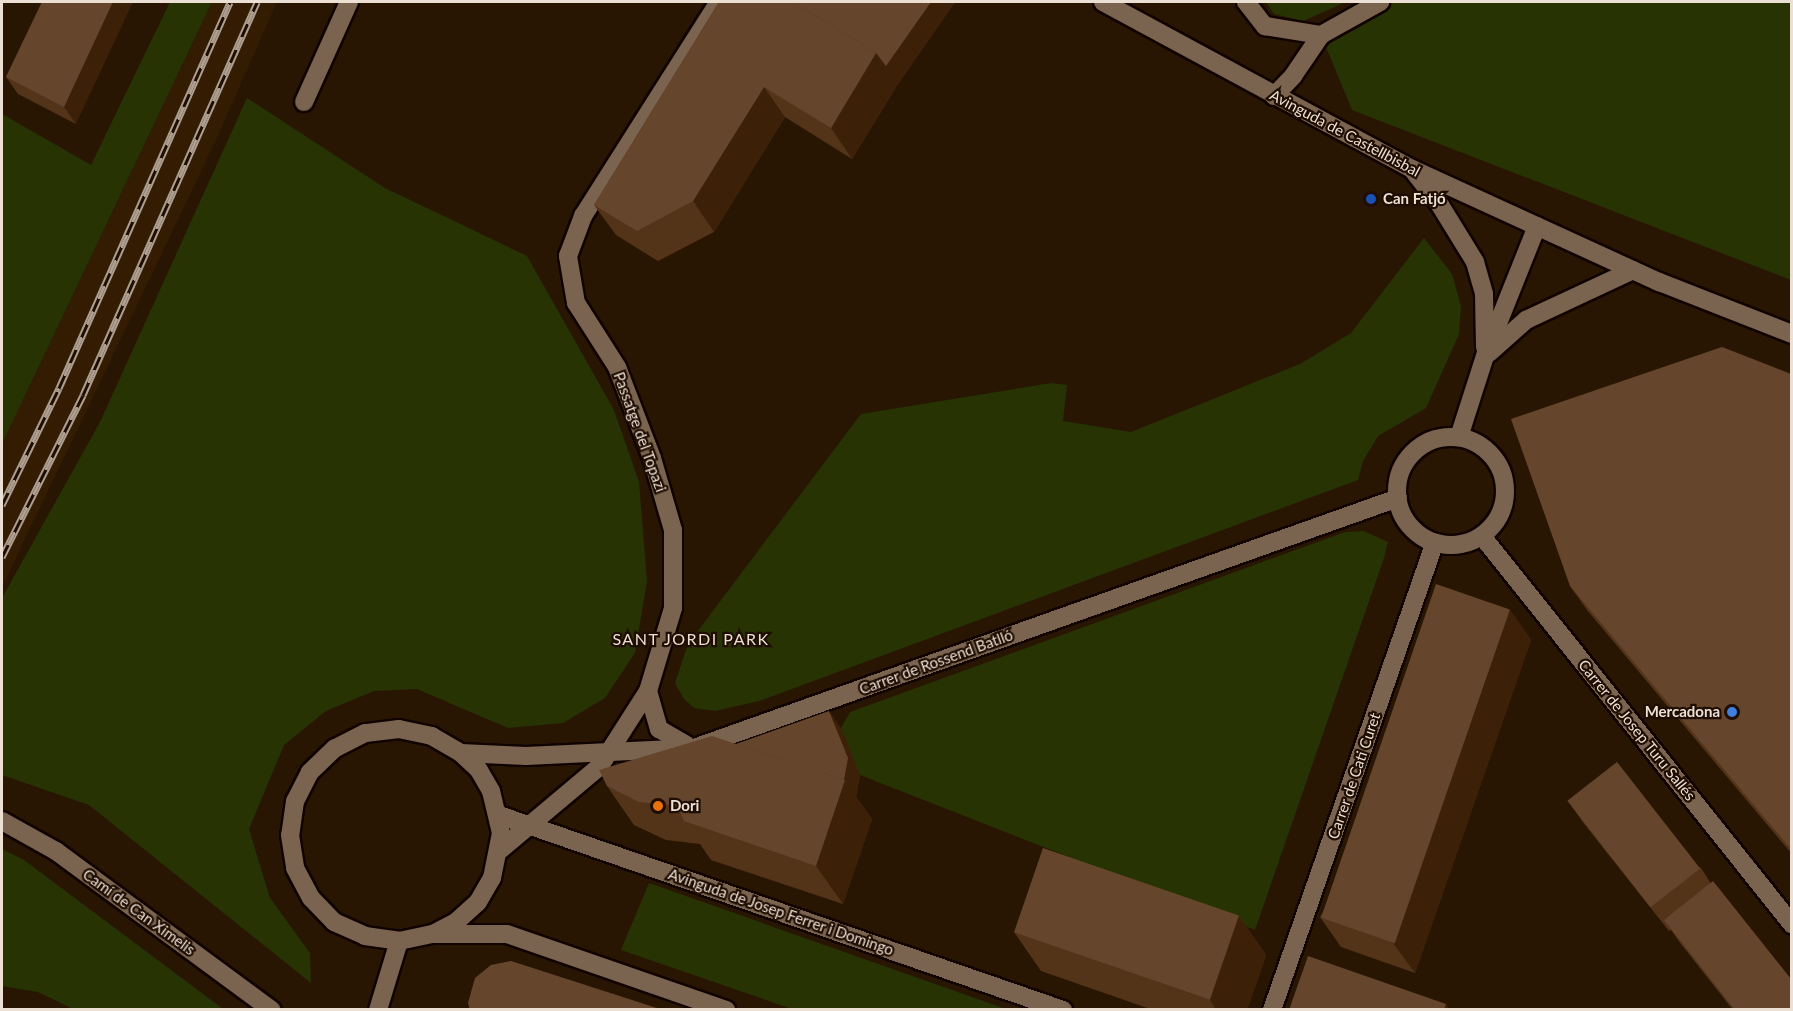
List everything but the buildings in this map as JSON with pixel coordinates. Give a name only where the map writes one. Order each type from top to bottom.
[{"type":"street","points":[[304,102],[349,2]]},
{"type":"street","name":"Passatge del Topazi","points":[[500,850],[600,766],[648,691],[673,608],[673,530],[652,458],[617,367],[576,303],[568,256],[583,216],[719,2]]},
{"type":"street","points":[[1246,2],[1264,26],[1321,35]]},
{"type":"street","points":[[1274,96],[1297,71],[1321,35],[1380,2]]},
{"type":"street","name":"Avinguda de Castellbisbal","points":[[1115,4],[1274,96],[1412,169],[1633,270],[1791,334]]},
{"type":"street","points":[[1412,169],[1440,205],[1475,262],[1485,294],[1485,356]]},
{"type":"street","points":[[1459,437],[1485,356],[1537,226]]},
{"type":"street","points":[[1485,356],[1526,320],[1633,270]]},
{"type":"street","points":[[1459,437],[1488,451],[1504,479],[1502,511],[1482,536],[1451,545],[1435,543],[1410,526],[1398,498],[1398,481],[1413,452],[1427,442],[1459,437]]},
{"type":"street","name":"Carrer de Rossend Batlló","points":[[461,753],[526,756],[611,750],[694,748],[1398,498]]},
{"type":"street","name":"Carrer de Josep Turu Sallés","points":[[1482,536],[1791,925]]},
{"type":"street","name":"Carrer de Cati Curet","points":[[1272,1010],[1435,543]]},
{"type":"street","points":[[648,691],[659,729],[671,739],[694,748]]},
{"type":"street","points":[[433,934],[457,921],[478,902],[492,878],[500,850],[499,815],[479,770],[461,753],[432,736],[399,729],[365,733],[335,748],[310,772],[295,801],[290,835],[295,868],[311,897],[334,922],[365,936],[399,941],[433,934],[507,934],[726,1010]]},
{"type":"street","name":"Avinguda de Josep Ferrer i Domingo","points":[[499,815],[1064,1010]]},
{"type":"street","name":"Camí de Can Ximelis","points":[[2,821],[56,851],[272,1010]]},
{"type":"street","points":[[378,1010],[399,941]]},
{"type":"shaded area","points":[[212,2],[277,2],[217,138],[2,587],[2,444]]},
{"type":"green space","points":[[170,2],[212,2],[2,444],[2,114],[91,165]]},
{"type":"green space","points":[[1266,2],[1346,2],[1303,21],[1274,14]]},
{"type":"green space","points":[[1381,2],[1791,2],[1791,280],[1352,110],[1321,35]]},
{"type":"green space","points":[[247,98],[385,188],[527,256],[614,410],[639,482],[647,581],[635,653],[605,698],[563,723],[508,728],[417,689],[374,691],[326,711],[284,745],[249,829],[270,898],[310,953],[311,983],[89,805],[2,775],[2,598],[100,422]]},
{"type":"green space","points":[[1424,238],[1452,274],[1461,306],[1459,334],[1426,408],[1378,436],[1363,461],[1358,480],[759,701],[715,711],[694,708],[684,699],[675,683],[688,644],[861,414],[1051,383],[1067,385],[1063,421],[1131,432],[1300,364],[1351,333]]},
{"type":"green space","points":[[1364,531],[1388,542],[1384,558],[1255,930],[860,775],[841,728],[850,712],[1345,532]]},
{"type":"green space","points":[[2,849],[24,860],[223,1009],[73,1009],[38,992],[2,986]]},
{"type":"green space","points":[[649,883],[1006,1009],[792,1009],[621,950]]},
{"type":"railway","points":[[2,505],[59,388],[230,2]]},
{"type":"railway","points":[[2,557],[83,395],[257,2]]},
{"type":"place","name":"Can Fatjó","points":[[1371,199]]},
{"type":"place","name":"Mercadona","points":[[1732,712]]},
{"type":"place","name":"Dori","points":[[658,806]]},
{"type":"district","name":"SANT JORDI PARK","points":[[691,639]]}]
